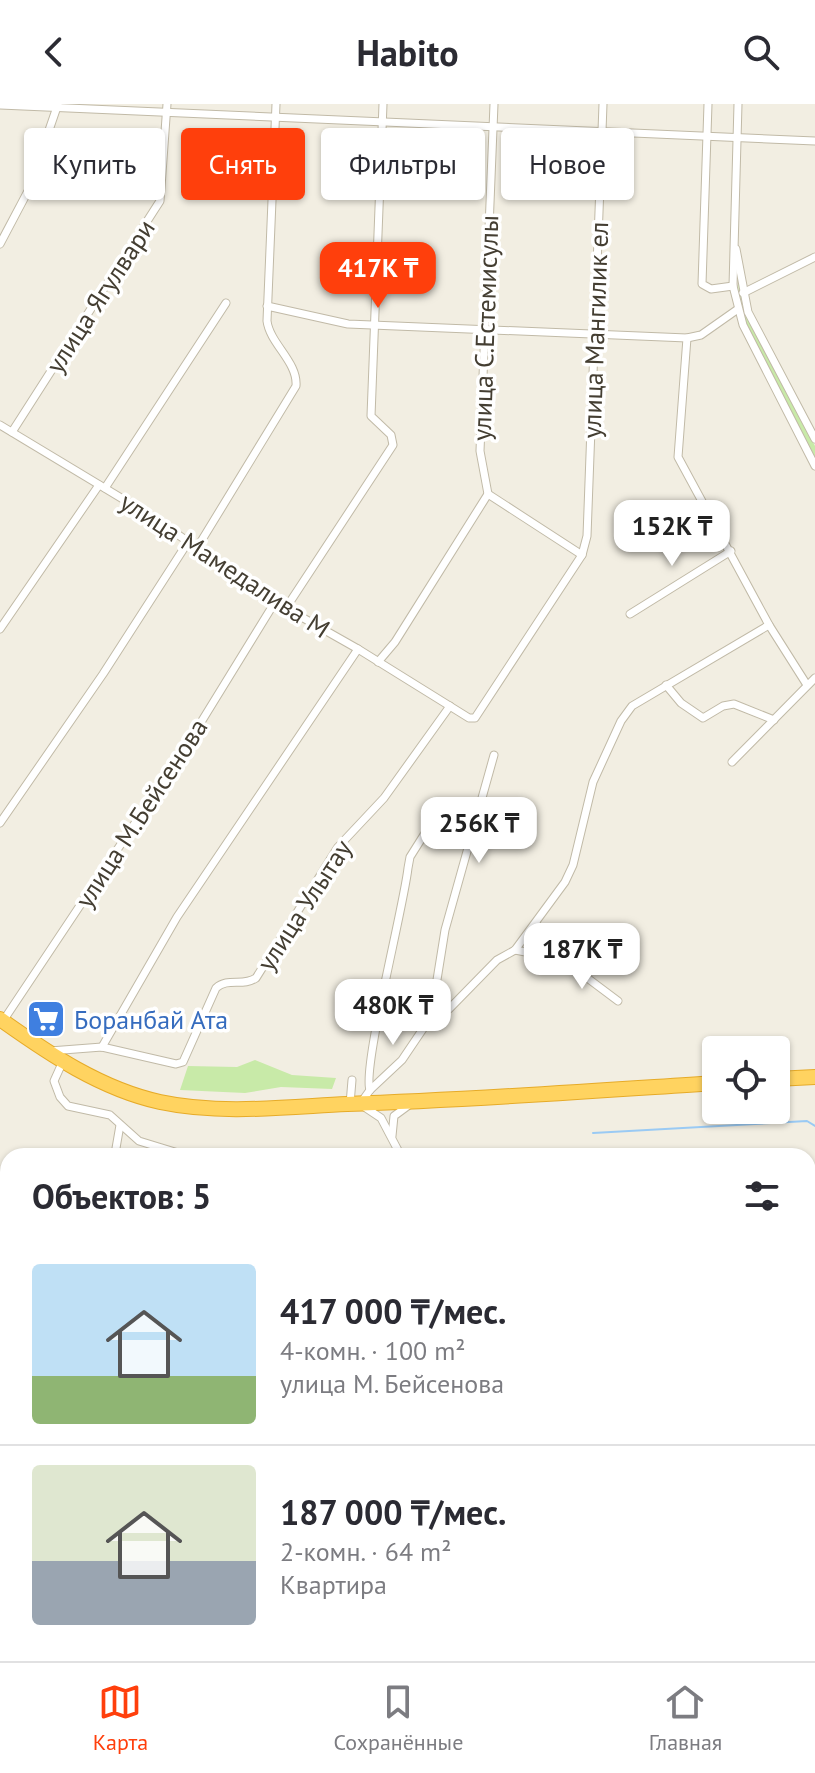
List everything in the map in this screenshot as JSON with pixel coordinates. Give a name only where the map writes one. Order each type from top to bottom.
[{"type":"highway","points":[[1,1020],[47,1052],[125,1091],[188,1106],[231,1109],[414,1102],[702,1084]]},
{"type":"highway","points":[[790,1078],[815,1077]]},
{"type":"street","points":[[197,548],[296,386],[296,375],[270,334],[267,306],[276,104]]},
{"type":"street","points":[[286,608],[393,445],[391,435],[371,416],[383,104]]},
{"type":"street","name":"улица С.Естемисулы","points":[[488,494],[480,451],[494,104]]},
{"type":"street","name":"улица Мангилик ел","points":[[601,128],[603,104]]},
{"type":"street","points":[[708,104],[702,284],[711,289],[733,286]]},
{"type":"street","points":[[0,105],[166,108],[547,128]]},
{"type":"street","points":[[739,105],[736,249],[743,293],[748,312],[815,439]]},
{"type":"street","points":[[0,244],[28,191],[58,106]]},
{"type":"street","name":"улица Ягулвари","points":[[0,437],[160,201],[166,108]]},
{"type":"street","points":[[634,132],[815,141]]},
{"type":"street","name":"улица Мангилик ел","points":[[582,555],[588,526],[599,200]]},
{"type":"street","points":[[736,249],[732,256],[738,309],[759,358],[815,466]]},
{"type":"street","points":[[743,293],[815,257]]},
{"type":"street","points":[[0,629],[226,303]]},
{"type":"street","points":[[267,306],[316,320],[376,325],[687,338],[701,335],[738,309]]},
{"type":"street","points":[[687,338],[678,457],[769,625],[807,685]]},
{"type":"street","name":"улица Мамедалива М","points":[[6,429],[102,486],[275,602],[450,706]]},
{"type":"street","points":[[378,662],[395,642],[488,494],[582,555],[478,715],[469,718],[450,706]]},
{"type":"street","points":[[0,823],[88,697],[188,542]]},
{"type":"street","points":[[630,614],[731,551]]},
{"type":"street","name":"улица М.Бейсенова","points":[[1,1020],[187,745],[275,602]]},
{"type":"street","points":[[431,1017],[449,1009],[497,960],[515,950],[569,874],[593,782],[621,721],[638,700],[769,625]]},
{"type":"street","points":[[47,1052],[102,1047],[177,917],[358,649]]},
{"type":"street","points":[[732,762],[815,678]]},
{"type":"street","points":[[666,685],[681,703],[703,718],[723,706],[734,704],[774,720]]},
{"type":"street","name":"улица Улытау","points":[[102,1047],[176,1064],[183,1062],[216,988],[224,982],[246,982],[256,978],[338,847],[384,798],[450,706]]},
{"type":"street","points":[[355,1104],[402,1060],[431,1017],[445,930],[494,755]]},
{"type":"street","points":[[370,1090],[368,1084],[373,1050],[410,857],[427,830]]},
{"type":"street","points":[[536,923],[539,934],[562,959],[618,1001]]},
{"type":"street","points":[[515,950],[562,959]]},
{"type":"street","points":[[63,1061],[53,1088],[68,1106],[105,1113],[139,1141],[162,1148]]},
{"type":"street","points":[[352,1080],[355,1104]]},
{"type":"street","points":[[392,1138],[394,1116],[414,1102]]},
{"type":"street","points":[[355,1104],[381,1118],[397,1148]]},
{"type":"street","points":[[116,1148],[120,1125]]},
{"type":"green space","points":[[736,261],[742,306],[815,446],[815,457],[745,323],[740,306]]},
{"type":"green space","points":[[255,1060],[292,1075],[336,1078],[332,1089],[281,1087],[245,1093],[180,1090],[188,1066],[237,1067]]},
{"type":"waterway","points":[[593,1133],[807,1121],[815,1126]]},
{"type":"place","name":"Боранбай Ата","points":[[46,1019]]}]
